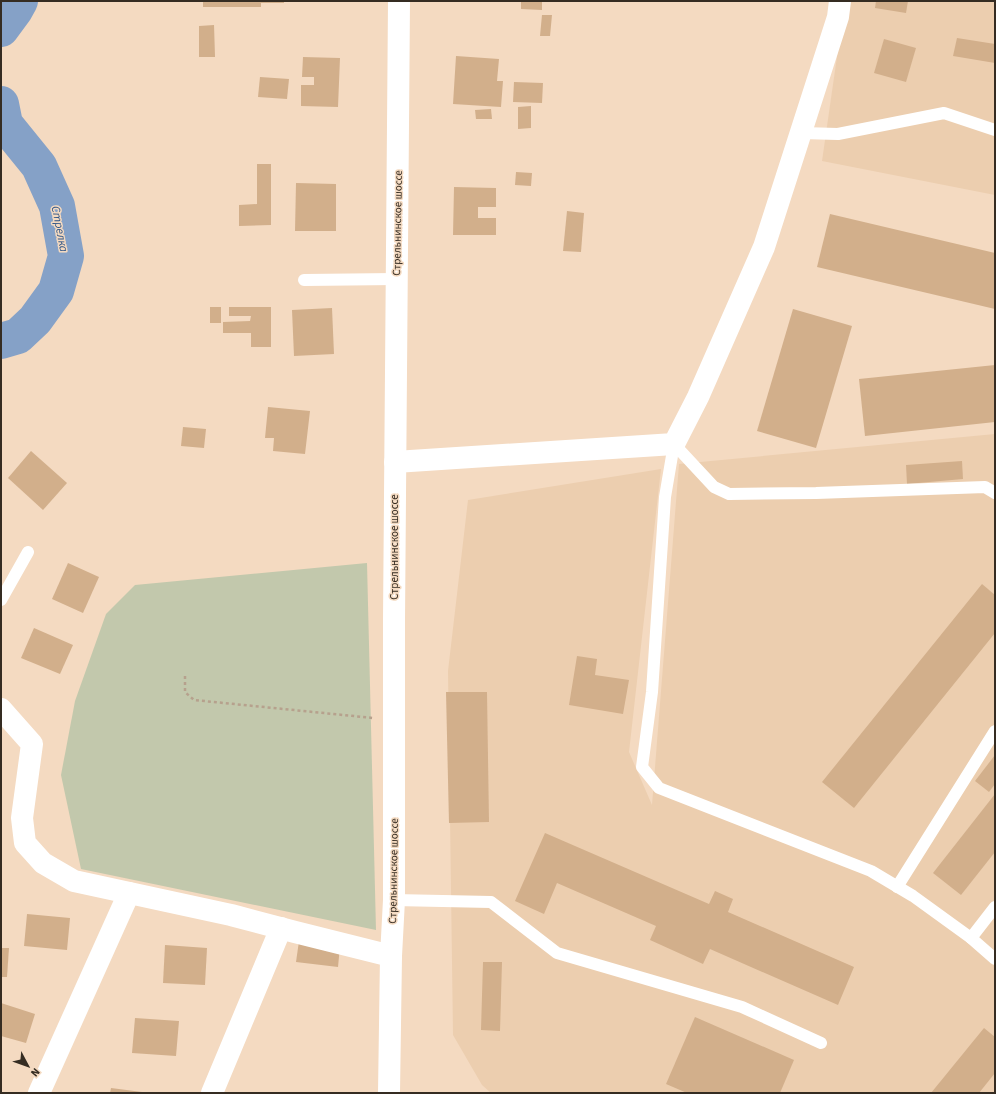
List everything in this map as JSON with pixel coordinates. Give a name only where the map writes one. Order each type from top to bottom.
[{"type":"street","name":"Стрельнинское шоссе","points":[[389,1093],[391,956],[394,900],[396,279],[399,1]]},
{"type":"street","points":[[395,462],[674,444],[698,398],[764,246],[838,17],[840,1]]},
{"type":"street","points":[[1,709],[32,744],[22,818],[25,843],[43,863],[74,881],[231,915],[391,956]]},
{"type":"street","points":[[39,1093],[129,893]]},
{"type":"street","points":[[212,1093],[281,928]]},
{"type":"lane","points":[[801,133],[838,134],[944,113],[995,130]]},
{"type":"lane","points":[[304,280],[396,279]]},
{"type":"lane","points":[[674,444],[714,487],[729,494],[816,493],[985,487],[995,493]]},
{"type":"lane","points":[[674,444],[665,497],[652,692],[642,767],[659,788],[871,871],[913,896],[971,938],[995,959]]},
{"type":"lane","points":[[1,600],[28,552]]},
{"type":"lane","points":[[897,887],[995,731]]},
{"type":"lane","points":[[394,900],[491,902],[557,953],[742,1007],[821,1043]]},
{"type":"lane","points":[[971,938],[995,907]]},
{"type":"path","points":[[185,676],[186,692],[194,700],[374,718]]},
{"type":"shaded area","points":[[845,1],[995,1],[995,195],[822,161]]},
{"type":"shaded area","points":[[995,434],[995,1093],[491,1093],[482,1085],[453,1035],[448,671],[468,500],[661,469],[629,752],[652,805],[679,464]]},
{"type":"green space","points":[[367,563],[376,930],[81,869],[61,775],[75,701],[106,614],[135,585]]},
{"type":"building","points":[[203,1],[284,1],[284,3],[261,3],[261,7],[203,7]]},
{"type":"building","points":[[521,1],[542,1],[542,10],[521,9]]},
{"type":"building","points":[[876,1],[908,1],[906,13],[875,8]]},
{"type":"building","points":[[542,15],[552,15],[550,36],[540,36]]},
{"type":"building","points":[[214,25],[215,57],[199,57],[199,26]]},
{"type":"building","points":[[957,38],[995,44],[995,63],[953,56]]},
{"type":"building","points":[[884,39],[916,48],[906,82],[874,73]]},
{"type":"building","points":[[456,56],[499,59],[497,81],[503,81],[501,107],[453,104]]},
{"type":"building","points":[[303,57],[340,58],[338,107],[301,106],[301,85],[314,85],[314,77],[302,77]]},
{"type":"building","points":[[260,77],[289,79],[287,99],[258,97]]},
{"type":"building","points":[[514,82],[543,83],[542,103],[513,102]]},
{"type":"building","points":[[531,106],[531,128],[518,129],[518,107]]},
{"type":"building","points":[[491,109],[492,119],[476,119],[475,110]]},
{"type":"building","points":[[257,164],[271,164],[271,225],[239,226],[239,205],[257,204]]},
{"type":"building","points":[[516,172],[532,173],[531,186],[515,185]]},
{"type":"building","points":[[296,183],[336,184],[336,231],[295,231]]},
{"type":"building","points":[[454,187],[496,188],[496,207],[478,207],[478,218],[496,218],[496,235],[453,235]]},
{"type":"building","points":[[567,211],[584,213],[581,252],[563,251]]},
{"type":"building","points":[[830,214],[995,253],[995,309],[817,267]]},
{"type":"building","points":[[210,307],[221,307],[221,323],[210,323]]},
{"type":"building","points":[[229,307],[271,307],[271,347],[251,347],[251,333],[223,333],[223,322],[250,321],[251,316],[229,316]]},
{"type":"building","points":[[332,308],[334,354],[294,356],[292,310]]},
{"type":"building","points":[[793,309],[852,326],[816,448],[757,431]]},
{"type":"building","points":[[995,365],[995,422],[865,436],[859,379]]},
{"type":"building","points":[[268,407],[310,411],[305,454],[273,451],[274,438],[265,438]]},
{"type":"building","points":[[183,427],[206,429],[204,448],[181,446]]},
{"type":"building","points":[[31,451],[67,483],[43,510],[8,478]]},
{"type":"building","points":[[962,461],[963,479],[907,484],[906,465]]},
{"type":"building","points":[[68,563],[99,577],[83,613],[52,599]]},
{"type":"building","points":[[982,584],[995,595],[995,633],[854,808],[822,782]]},
{"type":"building","points":[[34,628],[73,645],[60,674],[21,658]]},
{"type":"building","points":[[577,656],[597,659],[595,675],[629,680],[623,714],[569,705]]},
{"type":"building","points":[[446,692],[487,692],[489,822],[449,823]]},
{"type":"building","points":[[995,755],[995,784],[989,792],[975,781]]},
{"type":"building","points":[[995,794],[995,852],[961,895],[933,873]]},
{"type":"building","points":[[545,833],[709,904],[715,891],[733,899],[728,912],[854,967],[838,1005],[710,949],[703,964],[650,940],[656,926],[557,883],[544,914],[515,901]]},
{"type":"building","points":[[27,914],[70,918],[67,950],[24,946]]},
{"type":"building","points":[[299,941],[340,946],[338,967],[296,962]]},
{"type":"building","points":[[165,945],[207,948],[205,985],[163,983]]},
{"type":"building","points":[[1,948],[9,948],[7,977],[1,977]]},
{"type":"building","points":[[483,962],[502,962],[500,1031],[481,1030]]},
{"type":"building","points":[[1,1003],[35,1014],[26,1043],[1,1036]]},
{"type":"building","points":[[695,1017],[794,1060],[780,1093],[687,1093],[666,1084]]},
{"type":"building","points":[[135,1018],[179,1021],[176,1056],[132,1053]]},
{"type":"building","points":[[984,1028],[995,1037],[995,1073],[979,1093],[931,1093]]},
{"type":"building","points":[[111,1088],[142,1092],[142,1093],[110,1093]]},
{"type":"waterway","name":"Стрелка","points":[[1,29],[20,1]]},
{"type":"waterway","name":"Стрелка","points":[[1,104],[5,124],[39,166],[57,206],[66,256],[56,291],[35,320],[18,336],[1,341]]}]
